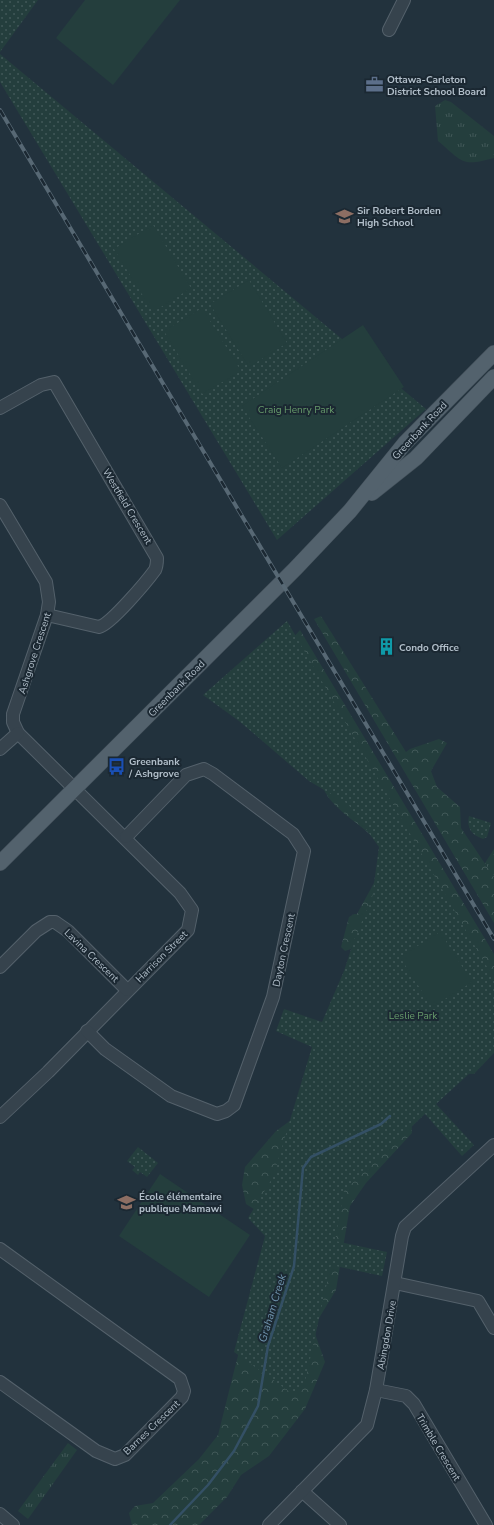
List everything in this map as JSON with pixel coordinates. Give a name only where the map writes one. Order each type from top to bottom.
[{"type":"main road","name":"Greenbank Road","points":[[0,863],[295,569],[350,511],[405,443],[494,353]]},
{"type":"main road","name":"Greenbank Road","points":[[350,511],[416,458],[494,377]]},
{"type":"street","points":[[390,30],[404,0]]},
{"type":"street","name":"Westfield Crescent","points":[[0,408],[41,384],[54,382],[157,558],[156,568],[116,615],[103,626],[99,627],[47,615]]},
{"type":"street","name":"Ashgrove Crescent","points":[[0,505],[46,582],[49,602],[47,615],[14,714],[13,722],[18,733]]},
{"type":"street","points":[[0,749],[18,733],[75,788]]},
{"type":"street","name":"Dayton Crescent","points":[[87,1031],[105,1049],[171,1096],[217,1114],[226,1111],[234,1105],[273,997],[304,851],[293,834],[213,774],[204,769],[186,775],[126,837]]},
{"type":"street","name":"Harrison Street","points":[[0,1117],[188,930],[192,910],[180,893],[126,837],[75,788]]},
{"type":"street","name":"Lavina Crescent","points":[[0,967],[36,931],[50,922],[55,922],[68,931],[127,990]]},
{"type":"street","name":"Abingdon Drive","points":[[269,1525],[368,1424],[376,1390],[402,1236],[405,1227],[494,1144]]},
{"type":"street","name":"Barnes Crescent","points":[[0,1249],[180,1379],[184,1391],[182,1397],[125,1455],[115,1458],[96,1451],[0,1382]]},
{"type":"street","points":[[395,1283],[478,1301],[494,1328]]},
{"type":"street","name":"Trimble Crescent","points":[[376,1390],[406,1396],[414,1404],[486,1525]]},
{"type":"street","points":[[302,1491],[340,1525]]},
{"type":"street","points":[[0,1514],[13,1525]]},
{"type":"green space","points":[[0,0],[38,0],[0,52]]},
{"type":"green space","points":[[85,0],[180,0],[113,85],[56,38]]},
{"type":"green space","name":"Craig Henry Park","points":[[0,54],[426,409],[277,540],[0,82]]},
{"type":"green space","points":[[445,100],[451,102],[494,136],[494,158],[475,162],[463,161],[438,141],[435,106]]},
{"type":"green space","points":[[153,225],[191,288],[153,312],[114,249]]},
{"type":"green space","points":[[249,280],[287,343],[249,367],[210,304]]},
{"type":"green space","points":[[202,308],[241,371],[202,394],[164,331]]},
{"type":"green space","points":[[363,325],[404,387],[282,468],[242,406]]},
{"type":"green space","points":[[321,616],[406,752],[410,749],[439,739],[447,743],[431,771],[437,787],[460,807],[461,828],[494,877],[494,923],[314,619]]},
{"type":"green space","name":"Leslie Park","points":[[287,621],[494,979],[494,1051],[436,1104],[474,1145],[462,1156],[425,1114],[344,1191],[335,1241],[387,1252],[382,1276],[331,1265],[304,1386],[294,1395],[234,1352],[265,1236],[248,1218],[273,1177],[312,1047],[276,1031],[284,1009],[322,1022],[344,971],[354,940],[372,898],[379,847],[348,804],[309,781],[239,721],[203,695]]},
{"type":"green space","points":[[300,630],[494,954],[494,1053],[474,1074],[457,1073],[472,982],[292,639]]},
{"type":"green space","points":[[329,779],[394,851],[351,949],[345,951],[341,947],[349,917],[357,914],[375,881],[383,851],[369,834],[335,806],[328,797],[323,788]]},
{"type":"green space","points":[[469,816],[491,823],[487,837],[483,839],[473,833],[468,824]]},
{"type":"green space","points":[[494,849],[494,880],[485,863]]},
{"type":"green space","points":[[440,932],[472,982],[432,1007],[400,957]]},
{"type":"green space","points":[[411,1108],[412,1133],[366,1183],[350,1206],[336,1290],[313,1328],[325,1362],[305,1409],[269,1456],[241,1475],[227,1497],[199,1525],[132,1525],[129,1513],[135,1506],[153,1503],[199,1459],[218,1435],[270,1228],[269,1219],[246,1204],[242,1185],[245,1167],[276,1131],[298,1115]]},
{"type":"green space","points":[[138,1147],[158,1163],[147,1177],[140,1172],[138,1175],[132,1170],[135,1167],[127,1161]]},
{"type":"green space","points":[[160,1174],[250,1235],[209,1297],[119,1236]]},
{"type":"green space","points":[[68,1443],[77,1450],[28,1519],[18,1511]]},
{"type":"waterway","name":"Graham Creek","points":[[170,1525],[208,1485],[234,1451],[258,1406],[268,1346],[294,1266],[303,1168],[311,1157],[381,1124],[390,1116]]},
{"type":"railway","points":[[0,110],[494,939]]},
{"type":"place","name":"Ottawa-Carleton District School Board","points":[[374,85]]},
{"type":"place","name":"Sir Robert Borden High School","points":[[344,216]]},
{"type":"place","name":"Condo Office","points":[[386,647]]},
{"type":"place","name":"Greenbank / Ashgrove","points":[[116,767]]},
{"type":"place","name":"École élémentaire publique Mamawi","points":[[126,1202]]}]
